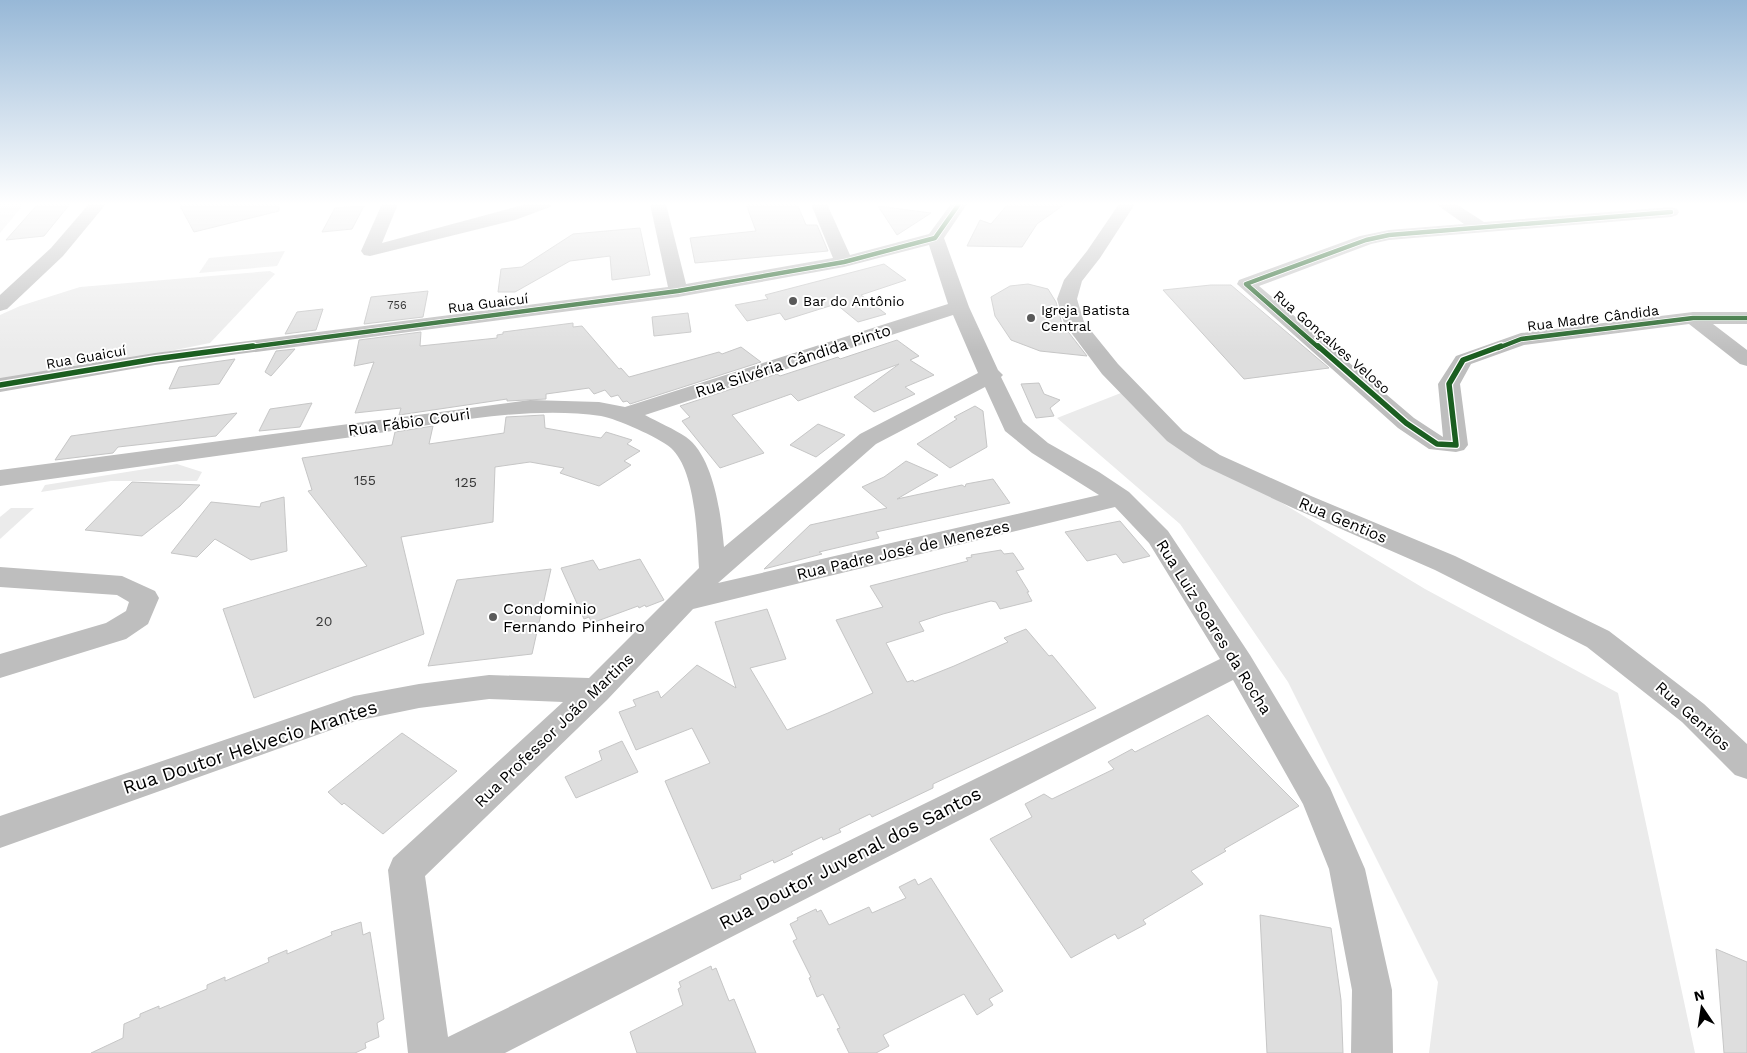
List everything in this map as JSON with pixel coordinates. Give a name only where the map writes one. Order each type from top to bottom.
[{"type":"street","points":[[1,291],[55,253]]},
{"type":"street","points":[[1,291],[27,281],[56,253]]},
{"type":"street","points":[[669,253],[678,291]]},
{"type":"street","points":[[840,253],[844,262]]},
{"type":"street","name":"Rua Guaicuí","points":[[0,385],[155,359],[678,291],[844,262],[878,253]]},
{"type":"street","name":"Rua Luiz Soares da Rocha","points":[[940,253],[959,308],[992,375],[1013,426],[1040,448],[1090,477],[1120,498],[1159,537],[1239,663],[1318,799],[1347,869],[1372,990],[1372,1053]]},
{"type":"street","name":"Rua Gentios","points":[[1095,253],[1073,280],[1068,299],[1074,323],[1104,362],[1148,411],[1175,436],[1220,464],[1302,502],[1445,563],[1598,639],[1693,713],[1747,765]]},
{"type":"street","name":"Rua Gonçalves Veloso","points":[[1330,253],[1246,284],[1406,423],[1437,444]]},
{"type":"street","name":"Rua Silvéria Cândida Pinto","points":[[626,414],[959,308]]},
{"type":"street","points":[[1693,318],[1747,360]]},
{"type":"street","name":"Rua Madre Cândida","points":[[1437,444],[1456,446],[1448,384],[1464,360],[1521,339],[1693,318],[1747,318]]},
{"type":"street","name":"Rua Professor João Martins","points":[[429,1053],[406,870],[596,691],[713,571],[868,439],[992,375]]},
{"type":"street","name":"Rua Fábio Couri","points":[[0,478],[520,408],[599,409],[626,414],[679,443],[694,464],[707,502],[713,571]]},
{"type":"street","name":"Rua Padre José de Menezes","points":[[685,601],[1120,498]]},
{"type":"street","points":[[0,577],[122,586],[145,598],[138,617],[116,631],[0,666]]},
{"type":"street","name":"Rua Doutor Juvenal dos Santos","points":[[461,1053],[1239,663]]},
{"type":"street","name":"Rua Doutor Helvecio Arantes","points":[[0,832],[354,709],[418,696],[489,687],[596,691]]},
{"type":"shaded area","points":[[284,253],[277,266],[199,273],[209,258]]},
{"type":"shaded area","points":[[270,271],[275,274],[210,343],[0,385],[0,315],[20,306],[80,287]]},
{"type":"shaded area","points":[[1126,391],[1179,441],[1425,589],[1618,693],[1695,1053],[1429,1053],[1438,982],[1288,682],[1180,524],[1057,418]]},
{"type":"shaded area","points":[[177,464],[202,472],[197,481],[111,481],[41,492],[45,485]]},
{"type":"shaded area","points":[[11,508],[34,508],[0,539],[0,517]]},
{"type":"building","points":[[543,253],[645,253],[650,275],[612,280],[610,256],[570,261],[515,292],[498,292],[501,269],[522,267]]},
{"type":"building","points":[[693,253],[804,253],[695,263]]},
{"type":"building","points":[[884,264],[906,280],[861,295],[886,314],[858,322],[836,304],[785,320],[780,313],[747,321],[735,305],[768,299],[765,295]]},
{"type":"building","name":"Igreja Batista Central","points":[[1028,284],[1048,289],[1056,302],[1062,324],[1087,356],[1040,351],[1011,340],[995,316],[991,297],[1010,286]]},
{"type":"building","points":[[1231,285],[1329,368],[1244,379],[1163,290]]},
{"type":"building","points":[[428,291],[423,317],[364,324],[371,297]]},
{"type":"building","points":[[323,309],[316,330],[285,334],[297,312]]},
{"type":"building","points":[[688,313],[691,332],[654,336],[652,317]]},
{"type":"building","points":[[573,323],[573,327],[582,326],[619,369],[621,368],[629,377],[719,352],[722,354],[741,347],[761,362],[630,404],[627,401],[623,402],[618,395],[611,397],[605,390],[594,394],[589,388],[546,394],[546,399],[507,401],[507,399],[399,415],[401,408],[355,413],[374,362],[354,366],[359,340],[421,332],[420,346],[497,338],[497,335],[503,334],[503,332]]},
{"type":"building","points":[[897,340],[919,356],[910,360],[934,375],[905,387],[915,394],[874,412],[854,397],[899,364],[798,401],[791,394],[732,415],[764,453],[720,468],[682,421],[690,417],[680,406],[777,374],[780,376],[838,357],[840,359]]},
{"type":"building","points":[[295,349],[271,376],[265,372],[276,351]]},
{"type":"building","points":[[235,359],[219,384],[169,389],[179,367]]},
{"type":"building","points":[[1039,383],[1044,394],[1060,400],[1050,408],[1054,416],[1036,418],[1021,384]]},
{"type":"building","points":[[312,403],[300,427],[259,431],[270,409]]},
{"type":"building","points":[[975,406],[983,411],[987,447],[950,468],[917,444],[957,419],[954,417]]},
{"type":"building","points":[[237,413],[216,436],[118,447],[113,453],[55,460],[71,436]]},
{"type":"building","points":[[544,415],[545,428],[601,438],[606,432],[632,440],[627,444],[640,451],[624,461],[631,465],[599,486],[560,473],[564,468],[530,462],[495,467],[493,522],[401,537],[424,634],[254,698],[223,609],[367,566],[308,491],[312,490],[302,458],[392,445],[395,432],[433,426],[429,444],[504,433],[506,417]]},
{"type":"building","points":[[818,424],[845,435],[816,457],[790,445]]},
{"type":"building","points":[[906,461],[938,475],[897,499],[962,485],[965,487],[966,484],[993,479],[1010,503],[876,532],[879,538],[819,552],[822,554],[764,569],[810,525],[887,508],[862,487],[884,477]]},
{"type":"building","points":[[132,482],[200,485],[180,506],[142,536],[85,530]]},
{"type":"building","points":[[284,497],[287,551],[251,560],[215,539],[197,557],[171,553],[211,502],[260,507],[261,503]]},
{"type":"building","points":[[1120,521],[1150,556],[1123,563],[1116,554],[1087,561],[1065,532]]},
{"type":"building","points":[[1001,550],[1004,554],[1013,553],[1024,569],[1016,571],[1029,592],[1027,592],[1032,601],[1000,609],[996,602],[991,601],[943,614],[919,622],[924,631],[886,643],[907,682],[913,680],[914,682],[1008,642],[1004,638],[1026,629],[1049,656],[1052,655],[1096,708],[933,784],[933,788],[872,817],[870,814],[839,829],[841,832],[823,840],[822,837],[791,852],[793,854],[774,863],[773,860],[740,875],[741,879],[712,889],[665,781],[710,763],[692,728],[636,750],[619,712],[636,706],[633,700],[658,691],[661,698],[697,665],[736,688],[715,622],[767,609],[786,659],[750,668],[787,730],[828,713],[873,693],[836,620],[883,607],[870,586],[968,561],[966,558],[972,557],[971,555]]},
{"type":"building","points":[[640,559],[664,600],[646,607],[645,605],[639,608],[638,606],[592,623],[589,617],[584,619],[561,568],[593,560],[599,570]]},
{"type":"building","name":"Condominio Fernando Pinheiro","points":[[551,569],[532,654],[428,666],[457,580]]},
{"type":"building","points":[[1208,715],[1299,806],[1224,849],[1226,851],[1191,871],[1203,884],[1143,920],[1146,924],[1118,939],[1115,934],[1071,958],[990,839],[1032,817],[1025,804],[1044,794],[1052,799],[1114,769],[1108,762],[1132,749],[1135,752]]},
{"type":"building","points":[[402,733],[457,771],[383,834],[344,803],[342,805],[328,792]]},
{"type":"building","points":[[622,741],[638,772],[576,798],[565,777],[602,760],[599,751]]},
{"type":"building","points":[[931,878],[1003,991],[989,999],[993,1005],[977,1015],[964,994],[883,1035],[889,1046],[876,1053],[849,1053],[837,1029],[840,1028],[823,994],[817,997],[809,978],[811,977],[793,941],[797,939],[790,924],[798,920],[797,918],[816,909],[817,912],[821,910],[829,925],[869,907],[872,913],[906,898],[899,887],[915,879],[918,885]]},
{"type":"building","points":[[1260,915],[1331,928],[1341,1000],[1343,1053],[1267,1053]]},
{"type":"building","points":[[361,922],[363,935],[370,932],[384,1019],[377,1023],[379,1037],[365,1043],[366,1048],[355,1053],[91,1053],[123,1038],[124,1024],[140,1017],[140,1014],[159,1006],[159,1009],[207,989],[207,985],[225,977],[225,981],[269,962],[268,958],[287,950],[287,954],[332,935],[331,932]]},
{"type":"building","points":[[1716,949],[1747,962],[1747,1053],[1724,1053]]},
{"type":"building","points":[[711,966],[712,970],[716,968],[729,1001],[734,999],[756,1053],[637,1053],[630,1032],[683,1005],[678,989],[681,987],[679,982]]},
{"type":"cycle path","points":[[0,385],[155,359],[678,291],[844,262],[878,253]]},
{"type":"cycle path","points":[[1330,253],[1246,284],[1406,423],[1437,444],[1456,445],[1449,384],[1463,360],[1521,339],[1693,318],[1747,318]]},
{"type":"place","name":"Bar do Antônio","points":[[793,301]]},
{"type":"place","name":"Igreja Batista Central","points":[[1031,318]]},
{"type":"place","name":"Condominio Fernando Pinheiro","points":[[493,617]]}]
